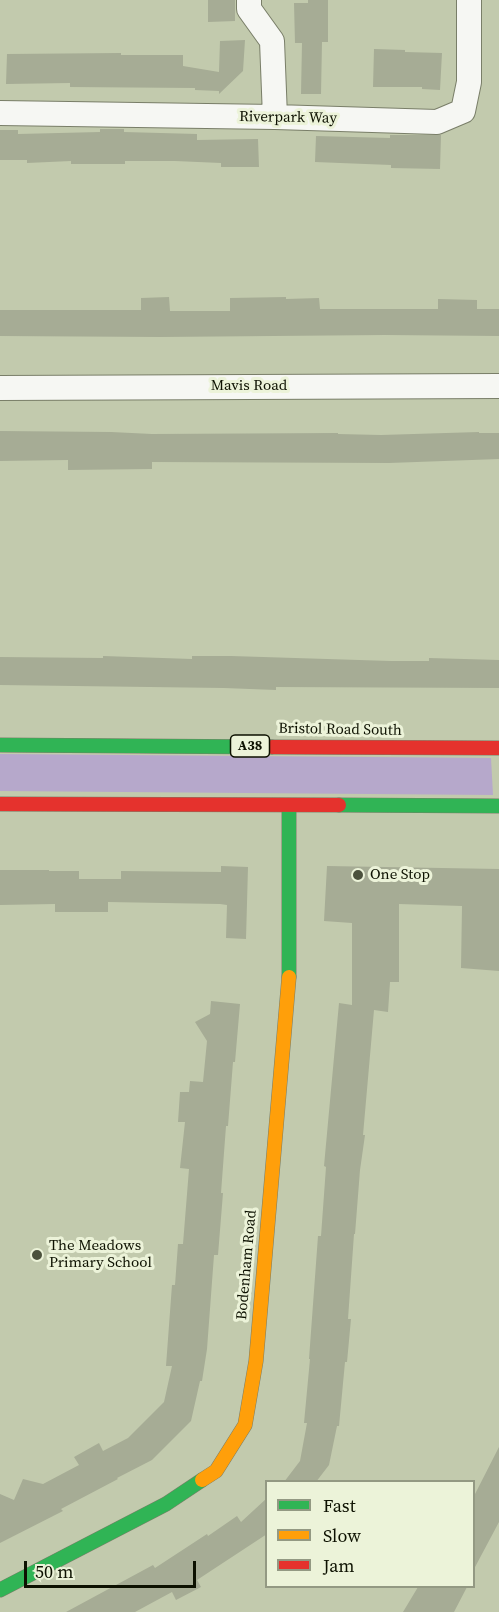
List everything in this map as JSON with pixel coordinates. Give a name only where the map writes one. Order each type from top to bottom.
[{"type":"main road","name":"Bristol Road South","points":[[0,745],[499,748]]},
{"type":"main road","points":[[0,804],[499,806]]},
{"type":"main road","name":"Bodenham Road","points":[[0,1590],[166,1504],[216,1471],[245,1425],[256,1362],[290,971],[289,806]]},
{"type":"street","points":[[249,0],[249,9],[273,41],[275,117]]},
{"type":"street","name":"Riverpark Way","points":[[0,113],[437,122],[463,111],[469,82],[469,0]]},
{"type":"street","name":"Mavis Road","points":[[0,388],[499,386]]},
{"type":"shaded area","points":[[0,754],[491,758],[493,795],[0,791]]},
{"type":"building","points":[[208,0],[235,0],[235,21],[208,22]]},
{"type":"building","points":[[308,0],[328,0],[328,42],[322,42],[321,94],[301,94],[302,43],[295,43],[294,3],[308,3]]},
{"type":"building","points":[[245,40],[243,71],[219,94],[219,91],[195,90],[195,88],[70,87],[70,83],[6,84],[7,54],[183,55],[183,66],[219,72],[220,41]]},
{"type":"building","points":[[374,49],[442,53],[440,90],[422,89],[422,87],[373,87]]},
{"type":"building","points":[[100,129],[197,134],[197,140],[258,139],[259,167],[221,167],[221,163],[175,161],[71,164],[71,161],[27,163],[27,160],[0,160],[0,130],[18,130],[18,134],[100,132]]},
{"type":"building","points":[[390,135],[441,135],[440,169],[315,162],[316,136],[390,138]]},
{"type":"building","points":[[169,297],[170,311],[230,311],[230,298],[319,298],[320,309],[438,309],[438,299],[477,300],[477,309],[499,309],[499,336],[0,336],[0,310],[141,310],[141,298]]},
{"type":"building","points":[[0,431],[381,435],[499,433],[499,459],[389,463],[152,462],[152,469],[68,470],[68,460],[0,461]]},
{"type":"building","points":[[103,656],[192,659],[192,656],[231,656],[391,661],[429,661],[429,658],[499,660],[499,688],[276,687],[276,690],[0,685],[0,657],[103,658]]},
{"type":"building","points":[[221,866],[248,867],[246,939],[226,938],[227,905],[220,904],[108,902],[108,912],[55,912],[55,904],[0,905],[0,870],[79,871],[79,879],[121,879],[121,871],[221,872]]},
{"type":"building","points":[[327,866],[499,869],[499,971],[461,968],[462,906],[399,904],[399,982],[390,982],[388,1012],[374,1010],[363,1135],[365,1135],[354,1234],[348,1319],[351,1319],[339,1426],[337,1426],[329,1465],[318,1480],[286,1480],[300,1461],[307,1423],[304,1423],[318,1236],[321,1236],[326,1167],[324,1166],[339,1003],[352,1005],[352,923],[324,921]]},
{"type":"building","points":[[211,1001],[240,1004],[228,1126],[226,1126],[218,1255],[214,1255],[207,1349],[202,1381],[200,1381],[191,1421],[152,1460],[61,1509],[63,1511],[0,1543],[0,1494],[14,1500],[23,1479],[43,1484],[79,1465],[74,1457],[99,1443],[103,1451],[128,1438],[164,1402],[172,1366],[166,1366],[172,1285],[175,1285],[178,1244],[183,1244],[189,1169],[180,1168],[185,1122],[178,1122],[180,1092],[189,1092],[190,1081],[203,1082],[207,1041],[195,1022],[210,1014]]},
{"type":"building","points":[[499,1447],[499,1522],[475,1567],[475,1494]]},
{"type":"building","points":[[265,1500],[265,1535],[197,1580],[201,1587],[176,1600],[172,1592],[135,1612],[66,1612],[153,1565],[155,1568],[237,1516],[241,1522]]},
{"type":"building","points":[[417,1588],[466,1588],[454,1612],[403,1612]]},
{"type":"traffic: fast","points":[[0,745],[272,747]]},
{"type":"traffic: fast","points":[[339,805],[499,806]]},
{"type":"traffic: fast","points":[[289,806],[289,977]]},
{"type":"traffic: fast","points":[[0,1590],[166,1504],[202,1480]]},
{"type":"traffic: slow","points":[[202,1480],[216,1471],[245,1425],[256,1361],[289,977]]},
{"type":"traffic: jam","points":[[272,747],[499,748]]},
{"type":"traffic: jam","points":[[0,804],[339,805]]},
{"type":"place","name":"One Stop","points":[[358,875]]},
{"type":"place","name":"The Meadows Primary School","points":[[37,1255]]}]
